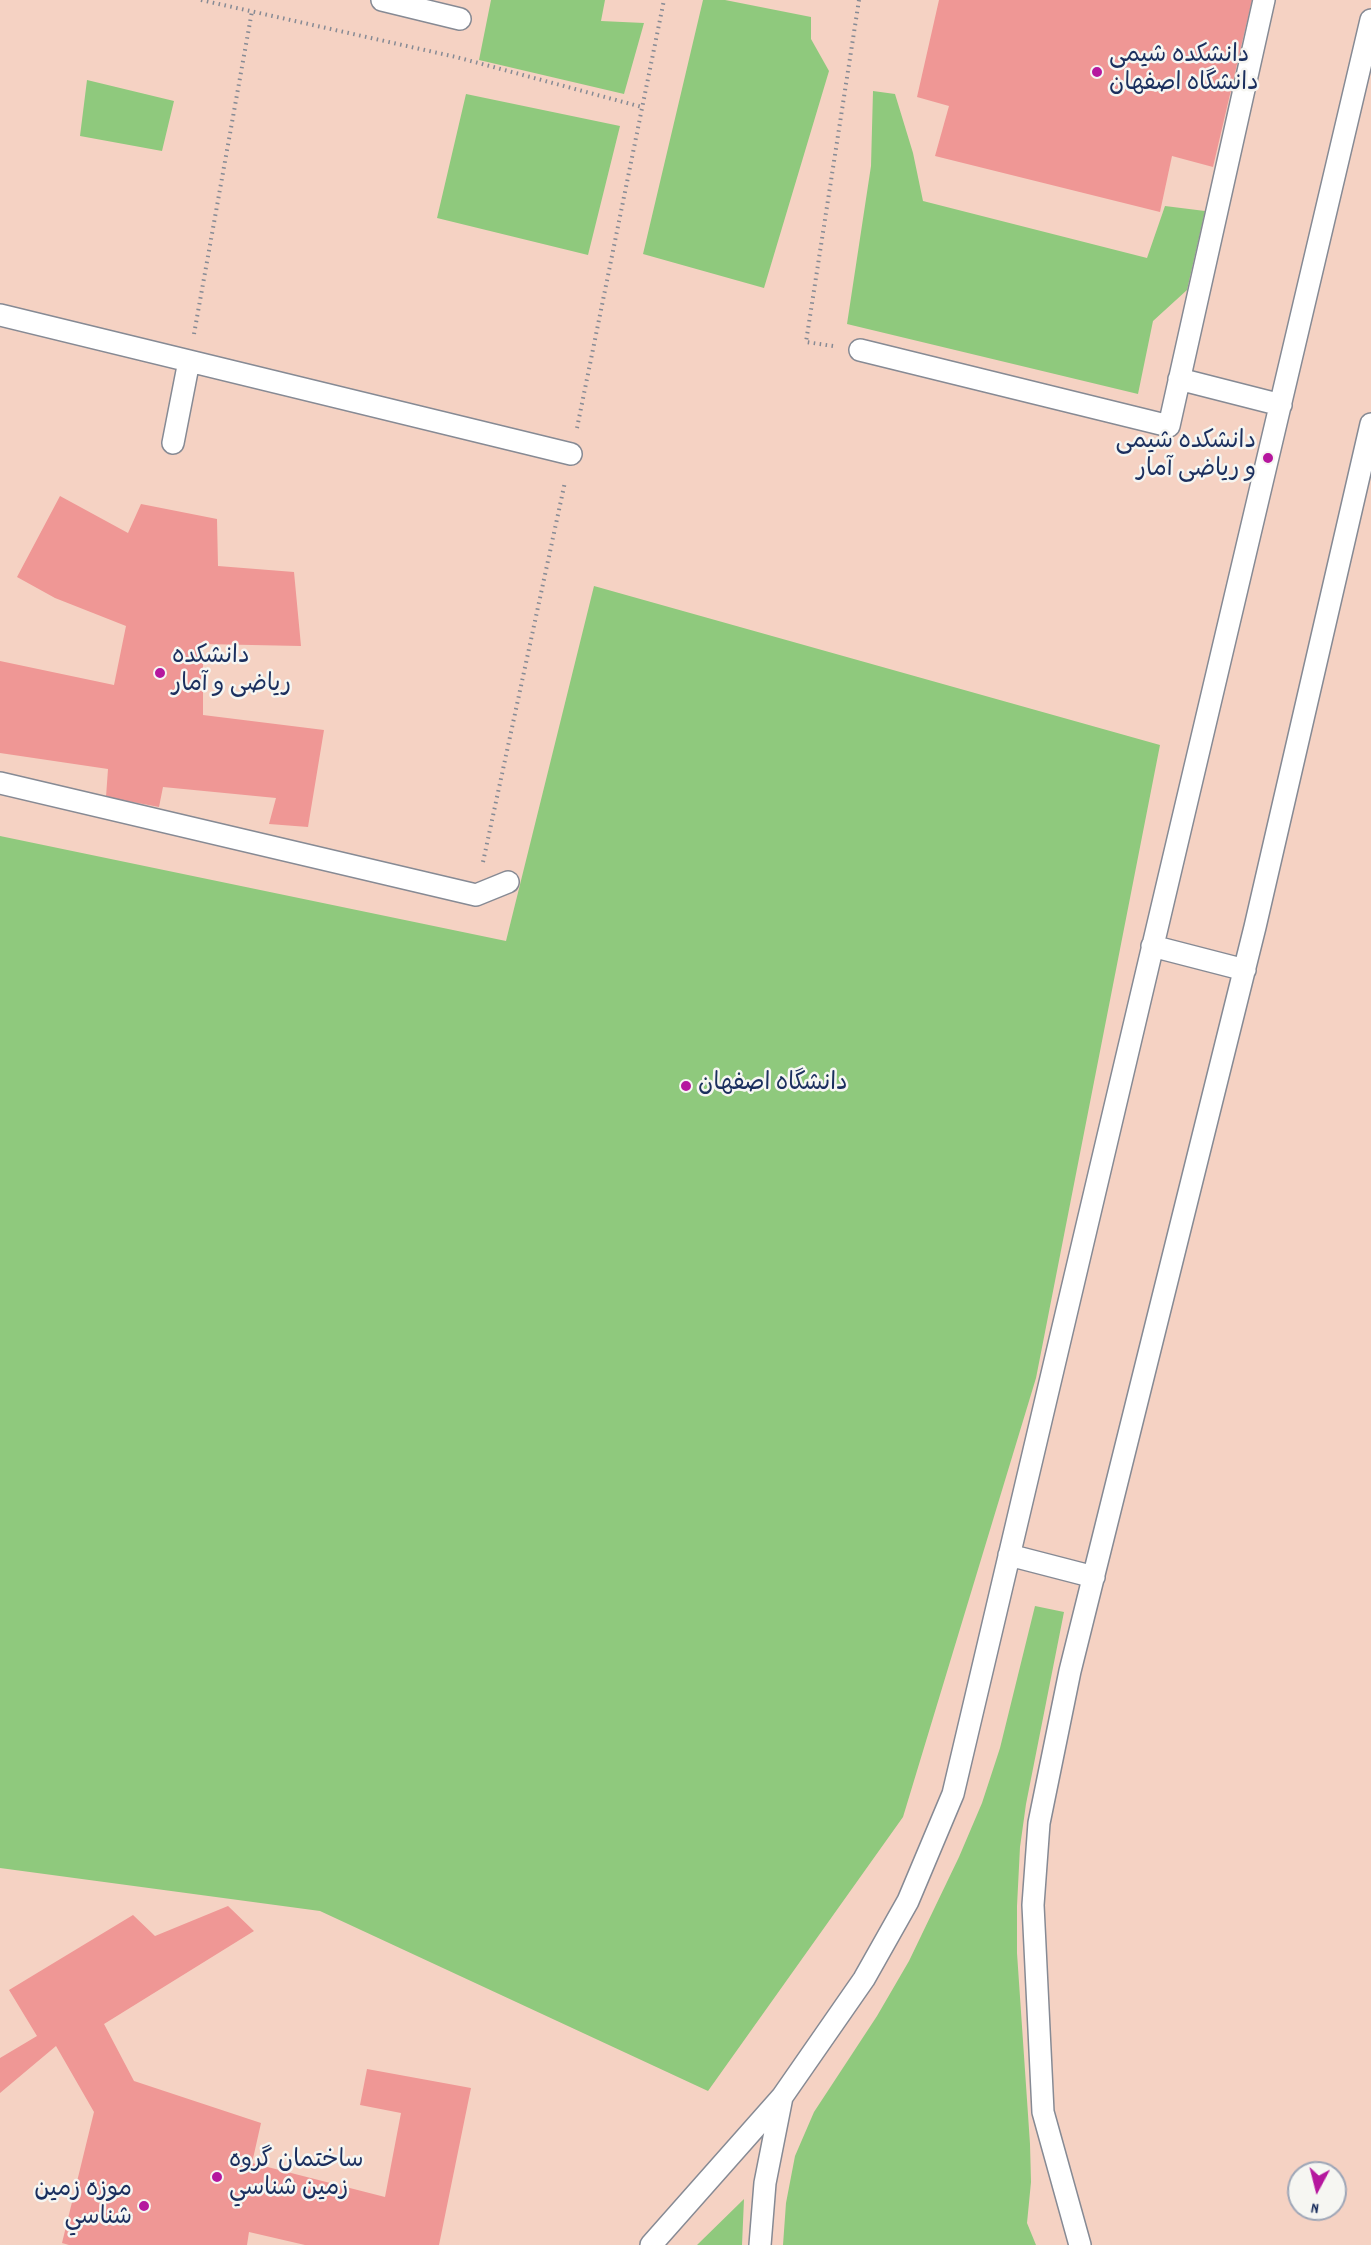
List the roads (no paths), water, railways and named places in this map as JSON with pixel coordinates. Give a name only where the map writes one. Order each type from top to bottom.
[{"type":"lane","points":[[382,0],[460,19]]},
{"type":"lane","points":[[860,350],[1169,426],[1264,0]]},
{"type":"lane","points":[[651,2245],[782,2097],[864,1979],[908,1901],[953,1794],[1371,20]]},
{"type":"lane","points":[[0,315],[571,454]]},
{"type":"lane","points":[[173,443],[189,361]]},
{"type":"lane","points":[[1179,379],[1281,405]]},
{"type":"lane","points":[[1080,2245],[1043,2112],[1033,1905],[1039,1823],[1070,1671],[1245,970],[1371,424]]},
{"type":"lane","points":[[0,783],[476,895],[508,882]]},
{"type":"lane","points":[[1152,946],[1245,970]]},
{"type":"lane","points":[[1009,1555],[1094,1577]]},
{"type":"lane","points":[[760,2245],[765,2183],[782,2097]]},
{"type":"place","name":"دانشکده شیمی دانشگاه اصفهان","points":[[1097,72]]},
{"type":"place","name":"دانشکده شیمی و ریاضی آمار","points":[[1268,458]]},
{"type":"place","name":"دانشکده ریاضی و آمار","points":[[160,673]]},
{"type":"place","name":"دانشگاه اصفهان","points":[[686,1086]]},
{"type":"place","name":"ساختمان گروه زمين شناسي","points":[[217,2177]]},
{"type":"place","name":"موزه زمين شناسي","points":[[144,2206]]}]
